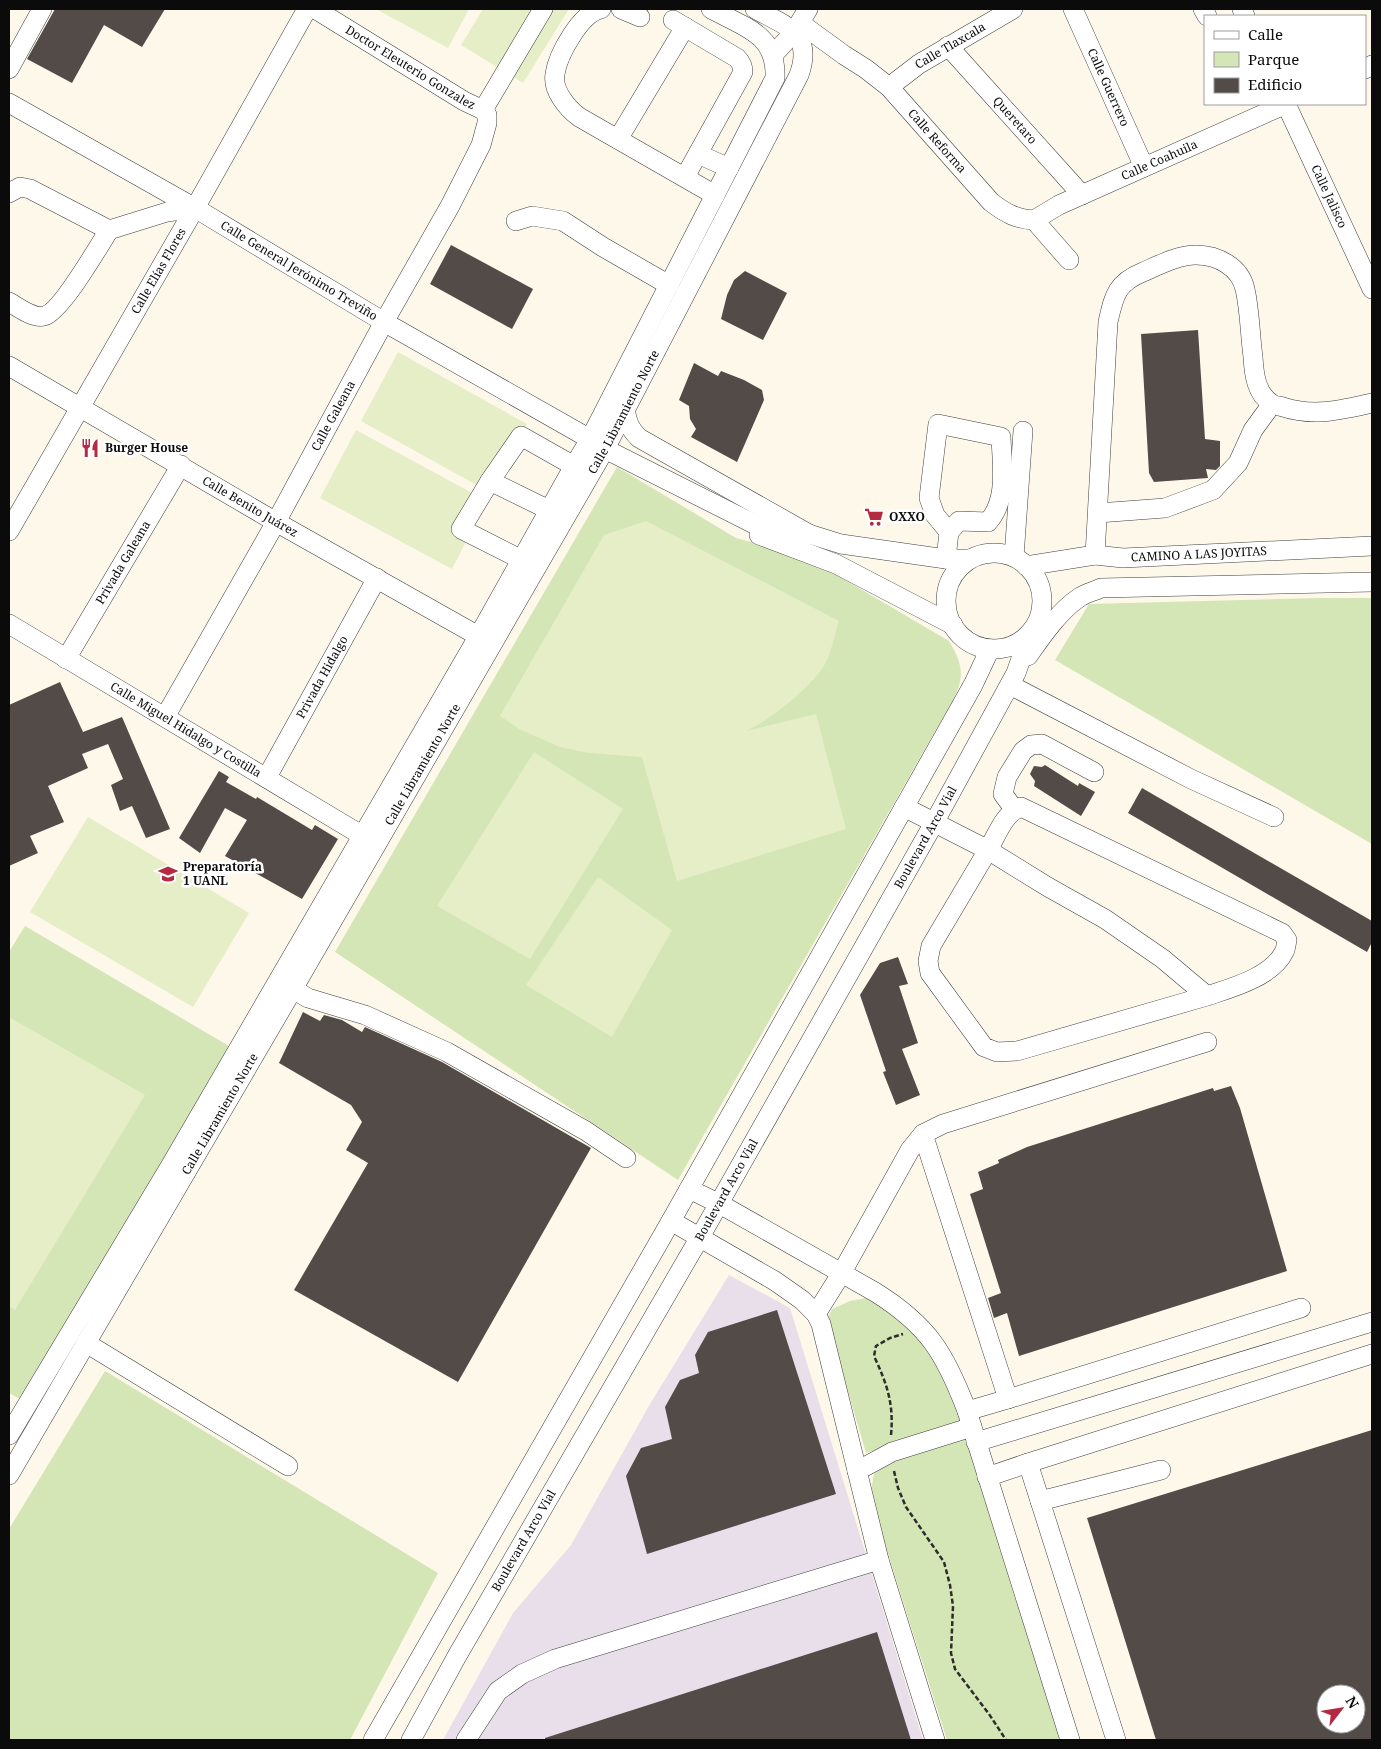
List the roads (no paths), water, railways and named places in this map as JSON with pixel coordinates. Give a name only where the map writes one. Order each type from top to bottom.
[{"type":"street","points":[[9,69],[42,9]]},
{"type":"street","name":"Calle Elías Flores","points":[[9,531],[307,9]]},
{"type":"street","name":"Doctor Eleuterio Gonzalez","points":[[315,9],[464,101],[483,110]]},
{"type":"street","points":[[483,110],[543,9]]},
{"type":"street","points":[[601,9],[595,10],[582,20],[562,54],[554,75],[556,88],[569,110],[715,195]]},
{"type":"street","points":[[621,9],[640,16]]},
{"type":"street","points":[[711,9],[756,33],[766,41],[773,55],[801,26]]},
{"type":"street","name":"Calle Reforma","points":[[755,9],[801,26],[866,68],[889,87],[991,202],[1005,213],[1020,219],[1034,220]]},
{"type":"street","name":"Calle Tlaxcala","points":[[889,87],[919,64],[1012,9]]},
{"type":"street","name":"Calle Guerrero","points":[[1073,9],[1144,167]]},
{"type":"street","points":[[618,139],[679,23],[737,58],[743,67],[743,72],[685,177]]},
{"type":"street","name":"Calle Libramiento Norte","points":[[486,640],[522,560],[574,466],[597,444],[625,408],[799,74],[804,61],[801,26]]},
{"type":"street","name":"Queretaro","points":[[948,46],[1082,195]]},
{"type":"street","name":"Calle Libramiento Norte","points":[[9,1476],[86,1343],[103,1296],[171,1165],[370,840],[597,444],[669,285],[775,78],[773,55]]},
{"type":"street","name":"Calle General Jerónimo Treviño","points":[[9,103],[195,208],[384,322],[597,444]]},
{"type":"street","name":"Calle Coahuila","points":[[1034,220],[1053,208],[1144,167],[1252,111],[1281,105]]},
{"type":"street","name":"Calle Jalisco","points":[[1286,105],[1372,289]]},
{"type":"street","name":"Calle Galeana","points":[[165,717],[276,522],[482,146],[487,123],[487,115],[483,110]]},
{"type":"street","points":[[698,154],[729,168]]},
{"type":"street","points":[[9,193],[20,187],[30,189],[109,230]]},
{"type":"street","points":[[9,302],[34,316],[44,316],[52,312],[75,282],[109,230],[168,212],[195,208]]},
{"type":"street","points":[[516,221],[532,216],[563,221],[669,285]]},
{"type":"street","points":[[1034,220],[1069,260]]},
{"type":"street","points":[[1095,555],[1108,322],[1113,300],[1120,286],[1134,275],[1176,259],[1196,255],[1226,262],[1238,273],[1245,288],[1254,373],[1259,390],[1272,404],[1295,411],[1317,413],[1372,403]]},
{"type":"street","name":"Calle Benito Juárez","points":[[9,366],[276,522],[486,640]]},
{"type":"street","points":[[1098,513],[1165,508],[1213,490],[1238,463],[1253,430],[1272,404]]},
{"type":"street","points":[[625,408],[630,429],[639,438],[808,534]]},
{"type":"street","points":[[946,559],[948,532],[958,521],[988,522],[996,514],[1003,486],[1001,438],[938,424],[929,498],[935,515],[948,532]]},
{"type":"street","points":[[1020,561],[1023,431]]},
{"type":"street","points":[[522,560],[461,529],[490,481],[521,436],[574,466]]},
{"type":"street","points":[[597,444],[762,528],[808,534],[840,544],[946,559],[970,559],[984,554],[1000,553],[1020,561],[1036,577],[1041,591],[1042,606],[1038,621],[1030,633],[1018,643],[1004,648],[990,649],[975,645],[962,636],[953,625],[948,611],[947,596],[951,581],[959,569],[970,559]]},
{"type":"street","points":[[597,444],[744,529],[836,564],[953,625]]},
{"type":"street","name":"Privada Galeana","points":[[66,659],[181,465]]},
{"type":"street","points":[[490,481],[549,510]]},
{"type":"street","name":"CAMINO A LAS JOYITAS","points":[[1020,561],[1095,555],[1122,558],[1372,546]]},
{"type":"street","name":"Privada Hidalgo","points":[[267,777],[377,578]]},
{"type":"street","points":[[1274,818],[1191,779],[1013,679],[1042,636],[1067,608],[1080,596],[1102,588],[1372,582]]},
{"type":"street","name":"Calle Miguel Hidalgo y Costilla","points":[[9,624],[370,840]]},
{"type":"street","name":"Boulevard Arco Vial","points":[[410,1740],[700,1237],[934,823],[1013,679],[1030,633]]},
{"type":"street","points":[[373,1740],[672,1221],[973,685],[990,649]]},
{"type":"street","points":[[1014,810],[1003,794],[1006,777],[1023,751],[1031,745],[1042,744],[1094,772]]},
{"type":"street","points":[[1021,807],[1282,933],[1287,940],[1284,952],[1276,963],[1262,974],[1235,987],[1017,1052],[997,1052],[984,1047],[930,973],[928,961],[931,946],[988,850],[1008,816],[1014,810],[1021,807]]},
{"type":"street","points":[[904,808],[988,850],[1048,887],[1106,919],[1163,959],[1207,996]]},
{"type":"street","name":"Calle Libramiento Norte","points":[[9,1435],[16,1408],[103,1296],[293,989],[370,840]]},
{"type":"street","points":[[293,989],[308,998],[365,1015],[447,1052],[586,1131],[626,1158]]},
{"type":"street","points":[[816,1314],[841,1274],[910,1150],[923,1134],[943,1124],[1207,1042]]},
{"type":"street","points":[[923,1134],[1008,1399]]},
{"type":"street","points":[[689,1189],[718,1203],[875,1292],[899,1308],[921,1327],[936,1346],[953,1375],[972,1427],[1070,1740]]},
{"type":"street","points":[[672,1221],[775,1281],[802,1300],[816,1314],[821,1324],[879,1560],[935,1740]]},
{"type":"street","points":[[972,1427],[1008,1399],[1302,1308]]},
{"type":"street","points":[[857,1471],[892,1452],[972,1427],[1372,1322]]},
{"type":"street","points":[[86,1343],[288,1466]]},
{"type":"street","points":[[987,1477],[1028,1462],[1372,1354]]},
{"type":"street","points":[[16,1408],[40,1422]]},
{"type":"street","points":[[1028,1462],[1116,1740]]},
{"type":"street","points":[[1040,1501],[1161,1470]]},
{"type":"street","points":[[466,1740],[498,1691],[522,1674],[555,1659],[879,1560]]},
{"type":"street","points":[[430,1641],[457,1656]]},
{"type":"place","name":"Burger House","points":[[90,448]]},
{"type":"place","name":"OXXO","points":[[874,517]]},
{"type":"place","name":"Preparatoría 1 UANL","points":[[168,874]]}]
